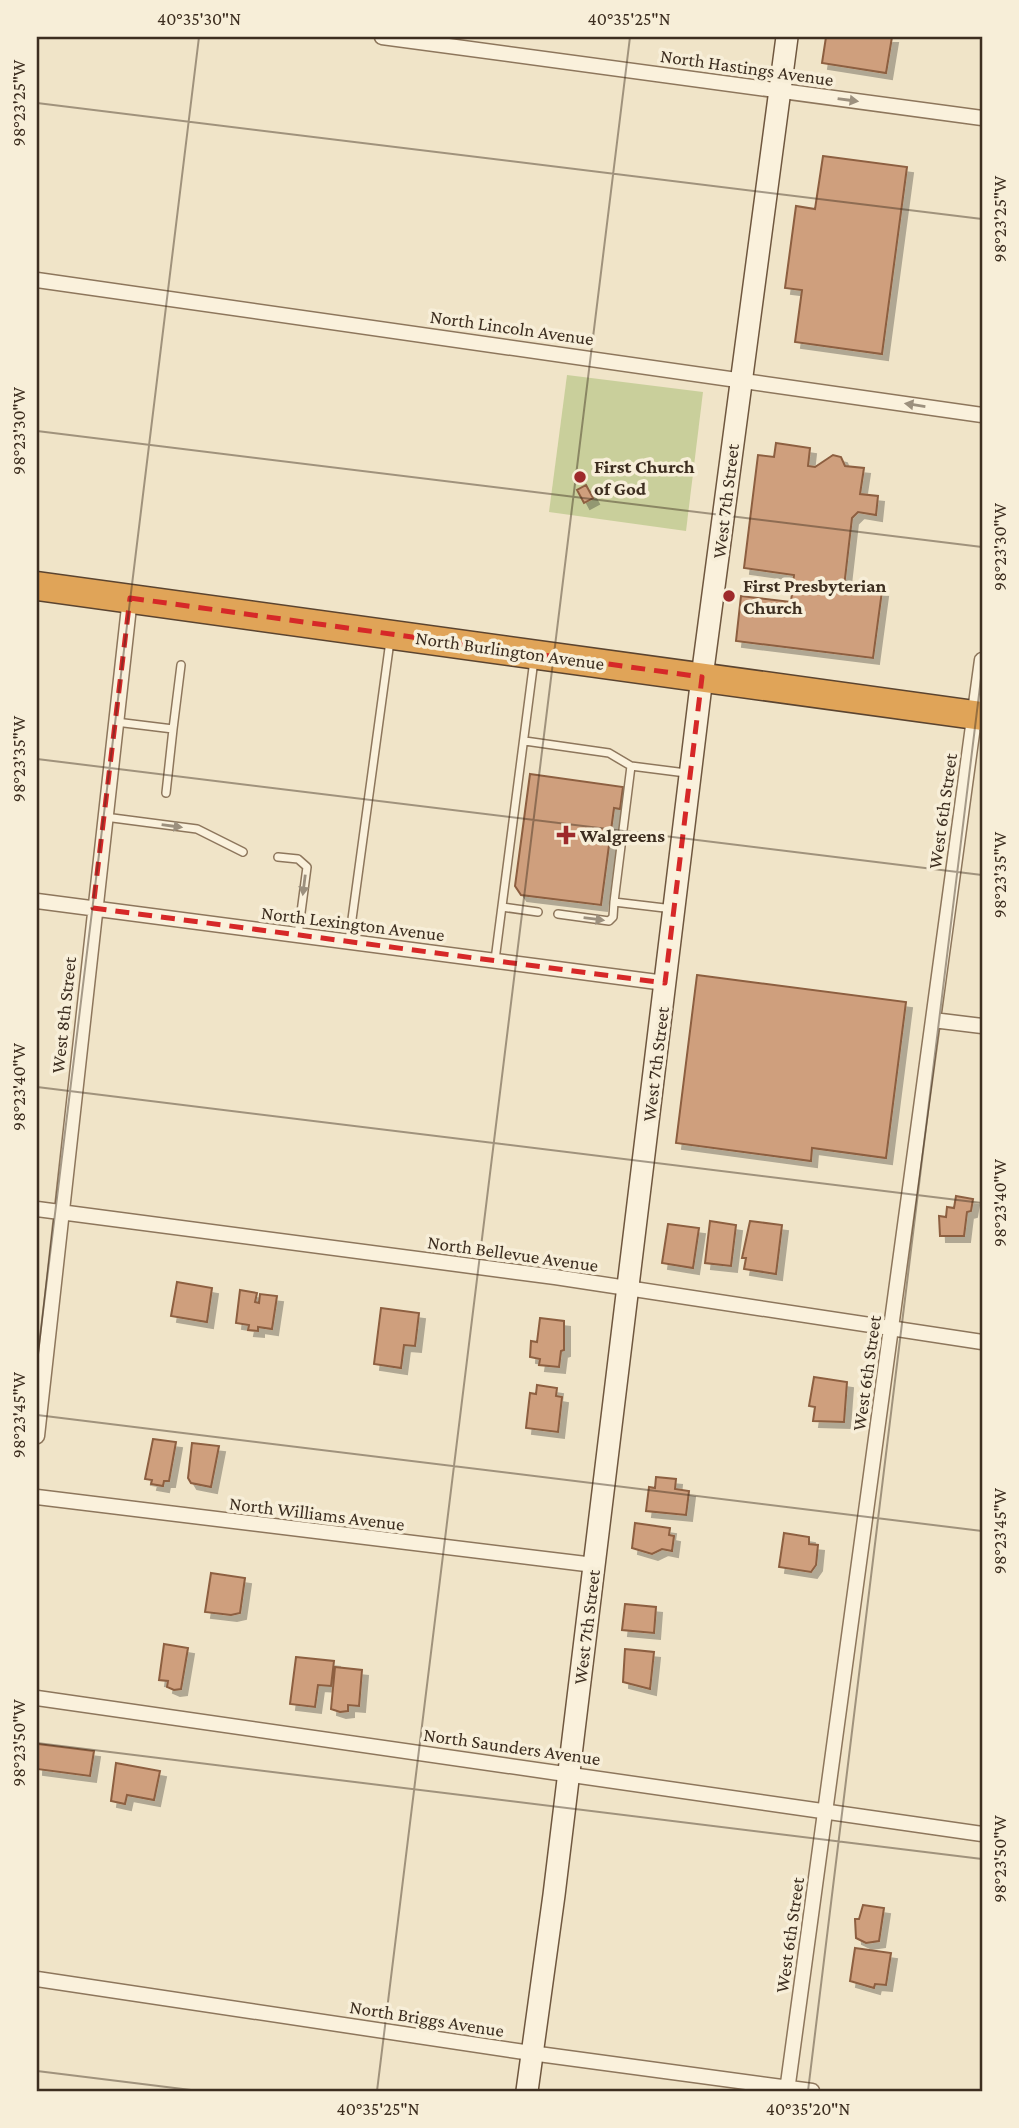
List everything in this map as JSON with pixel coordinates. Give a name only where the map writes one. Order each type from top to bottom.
[{"type":"highway","name":"North Burlington Avenue","points":[[37,586],[979,715]]},
{"type":"main road","name":"West 7th Street","points":[[527,2091],[569,1773],[702,677],[787,37]]},
{"type":"street","name":"North Hastings Avenue","points":[[382,37],[982,118]]},
{"type":"street","name":"North Lincoln Avenue","points":[[37,281],[982,415]]},
{"type":"street","name":"West 8th Street","points":[[37,1436],[93,908],[130,598]]},
{"type":"street","name":"West 6th Street","points":[[787,2090],[933,1020],[979,715],[982,660]]},
{"type":"street","name":"North Lexington Avenue","points":[[37,901],[665,983]]},
{"type":"street","points":[[933,1020],[982,1026]]},
{"type":"street","name":"North Bellevue Avenue","points":[[37,1209],[627,1288],[982,1342]]},
{"type":"street","name":"North Williams Avenue","points":[[37,1497],[594,1565]]},
{"type":"street","name":"North Saunders Avenue","points":[[37,1698],[982,1833]]},
{"type":"street","name":"North Briggs Avenue","points":[[37,1979],[531,2053],[787,2090],[811,2091]]},
{"type":"lane","points":[[349,942],[391,634]]},
{"type":"lane","points":[[495,961],[534,653]]},
{"type":"lane","points":[[166,793],[181,665]]},
{"type":"lane","points":[[115,722],[173,729]]},
{"type":"lane","points":[[525,741],[609,753],[631,766],[690,774]]},
{"type":"lane","points":[[558,914],[609,920],[612,917],[631,766]]},
{"type":"lane","points":[[104,817],[197,829],[243,852]]},
{"type":"lane","points":[[278,857],[298,859],[307,867],[298,935]]},
{"type":"lane","points":[[614,902],[674,909]]},
{"type":"lane","points":[[502,907],[538,912]]},
{"type":"highlighted area","points":[[130,598],[702,677],[665,983],[93,908]]},
{"type":"green space","points":[[567,375],[703,392],[686,531],[549,512]]},
{"type":"building","points":[[826,37],[892,37],[886,73],[822,63]]},
{"type":"building","points":[[823,156],[907,167],[882,354],[795,342],[802,290],[785,288],[796,206],[815,209]]},
{"type":"building","points":[[776,443],[810,448],[808,466],[815,467],[833,455],[841,457],[845,466],[864,468],[860,494],[878,496],[876,515],[858,512],[852,518],[844,587],[882,591],[873,658],[736,641],[741,596],[791,602],[794,575],[744,568],[758,455],[774,457]]},
{"type":"building","points":[[586,485],[593,498],[584,503],[577,490]]},
{"type":"building","points":[[530,774],[623,787],[620,809],[614,808],[601,905],[521,895],[515,886]]},
{"type":"building","points":[[697,975],[906,1002],[886,1158],[812,1148],[811,1161],[676,1143]]},
{"type":"building","points":[[956,1196],[973,1199],[971,1211],[967,1212],[964,1236],[940,1236],[939,1216],[946,1217],[947,1207],[954,1208]]},
{"type":"building","points":[[710,1221],[736,1225],[731,1266],[705,1263]]},
{"type":"building","points":[[750,1221],[782,1225],[776,1274],[744,1269],[746,1258],[742,1258]]},
{"type":"building","points":[[668,1224],[699,1228],[693,1268],[662,1263]]},
{"type":"building","points":[[177,1282],[212,1288],[207,1322],[171,1316]]},
{"type":"building","points":[[240,1290],[257,1293],[255,1302],[259,1303],[260,1294],[277,1296],[272,1329],[258,1327],[258,1331],[248,1330],[249,1325],[236,1323]]},
{"type":"building","points":[[381,1308],[419,1313],[415,1346],[404,1345],[401,1368],[374,1364]]},
{"type":"building","points":[[540,1318],[564,1321],[564,1350],[561,1351],[559,1367],[539,1365],[540,1359],[530,1357],[531,1341],[537,1342]]},
{"type":"building","points":[[814,1377],[847,1382],[844,1422],[813,1421],[815,1407],[809,1406]]},
{"type":"building","points":[[537,1385],[557,1388],[556,1396],[562,1397],[558,1432],[526,1428],[530,1393],[536,1394]]},
{"type":"building","points":[[153,1439],[176,1442],[169,1481],[164,1481],[163,1486],[151,1484],[152,1480],[145,1479]]},
{"type":"building","points":[[192,1443],[219,1446],[211,1487],[191,1483],[188,1478]]},
{"type":"building","points":[[656,1477],[676,1479],[675,1489],[689,1491],[686,1515],[646,1511],[649,1487],[655,1488]]},
{"type":"building","points":[[635,1523],[670,1528],[669,1535],[674,1536],[672,1551],[662,1549],[652,1554],[632,1548]]},
{"type":"building","points":[[784,1533],[809,1537],[809,1544],[818,1545],[816,1565],[811,1572],[779,1567]]},
{"type":"building","points":[[211,1573],[245,1578],[240,1613],[231,1615],[205,1612]]},
{"type":"building","points":[[625,1604],[656,1607],[654,1633],[622,1630]]},
{"type":"building","points":[[164,1644],[188,1648],[181,1689],[174,1690],[167,1687],[168,1681],[159,1680]]},
{"type":"building","points":[[625,1649],[654,1652],[650,1689],[623,1682]]},
{"type":"building","points":[[296,1657],[334,1661],[331,1686],[318,1685],[315,1707],[290,1704]]},
{"type":"building","points":[[335,1667],[362,1670],[359,1706],[348,1705],[348,1711],[331,1709]]},
{"type":"building","points":[[38,1744],[94,1751],[90,1776],[37,1769]]},
{"type":"building","points":[[116,1763],[160,1771],[154,1800],[127,1795],[125,1804],[111,1801]]},
{"type":"building","points":[[863,1905],[884,1908],[879,1941],[866,1943],[856,1938],[855,1919],[859,1919]]},
{"type":"building","points":[[855,1948],[891,1953],[886,1985],[875,1984],[874,1988],[850,1981]]},
{"type":"place","name":"First Church of God","points":[[580,477]]},
{"type":"place","name":"First Presbyterian Church","points":[[729,596]]},
{"type":"place","name":"Walgreens","points":[[566,835]]}]
